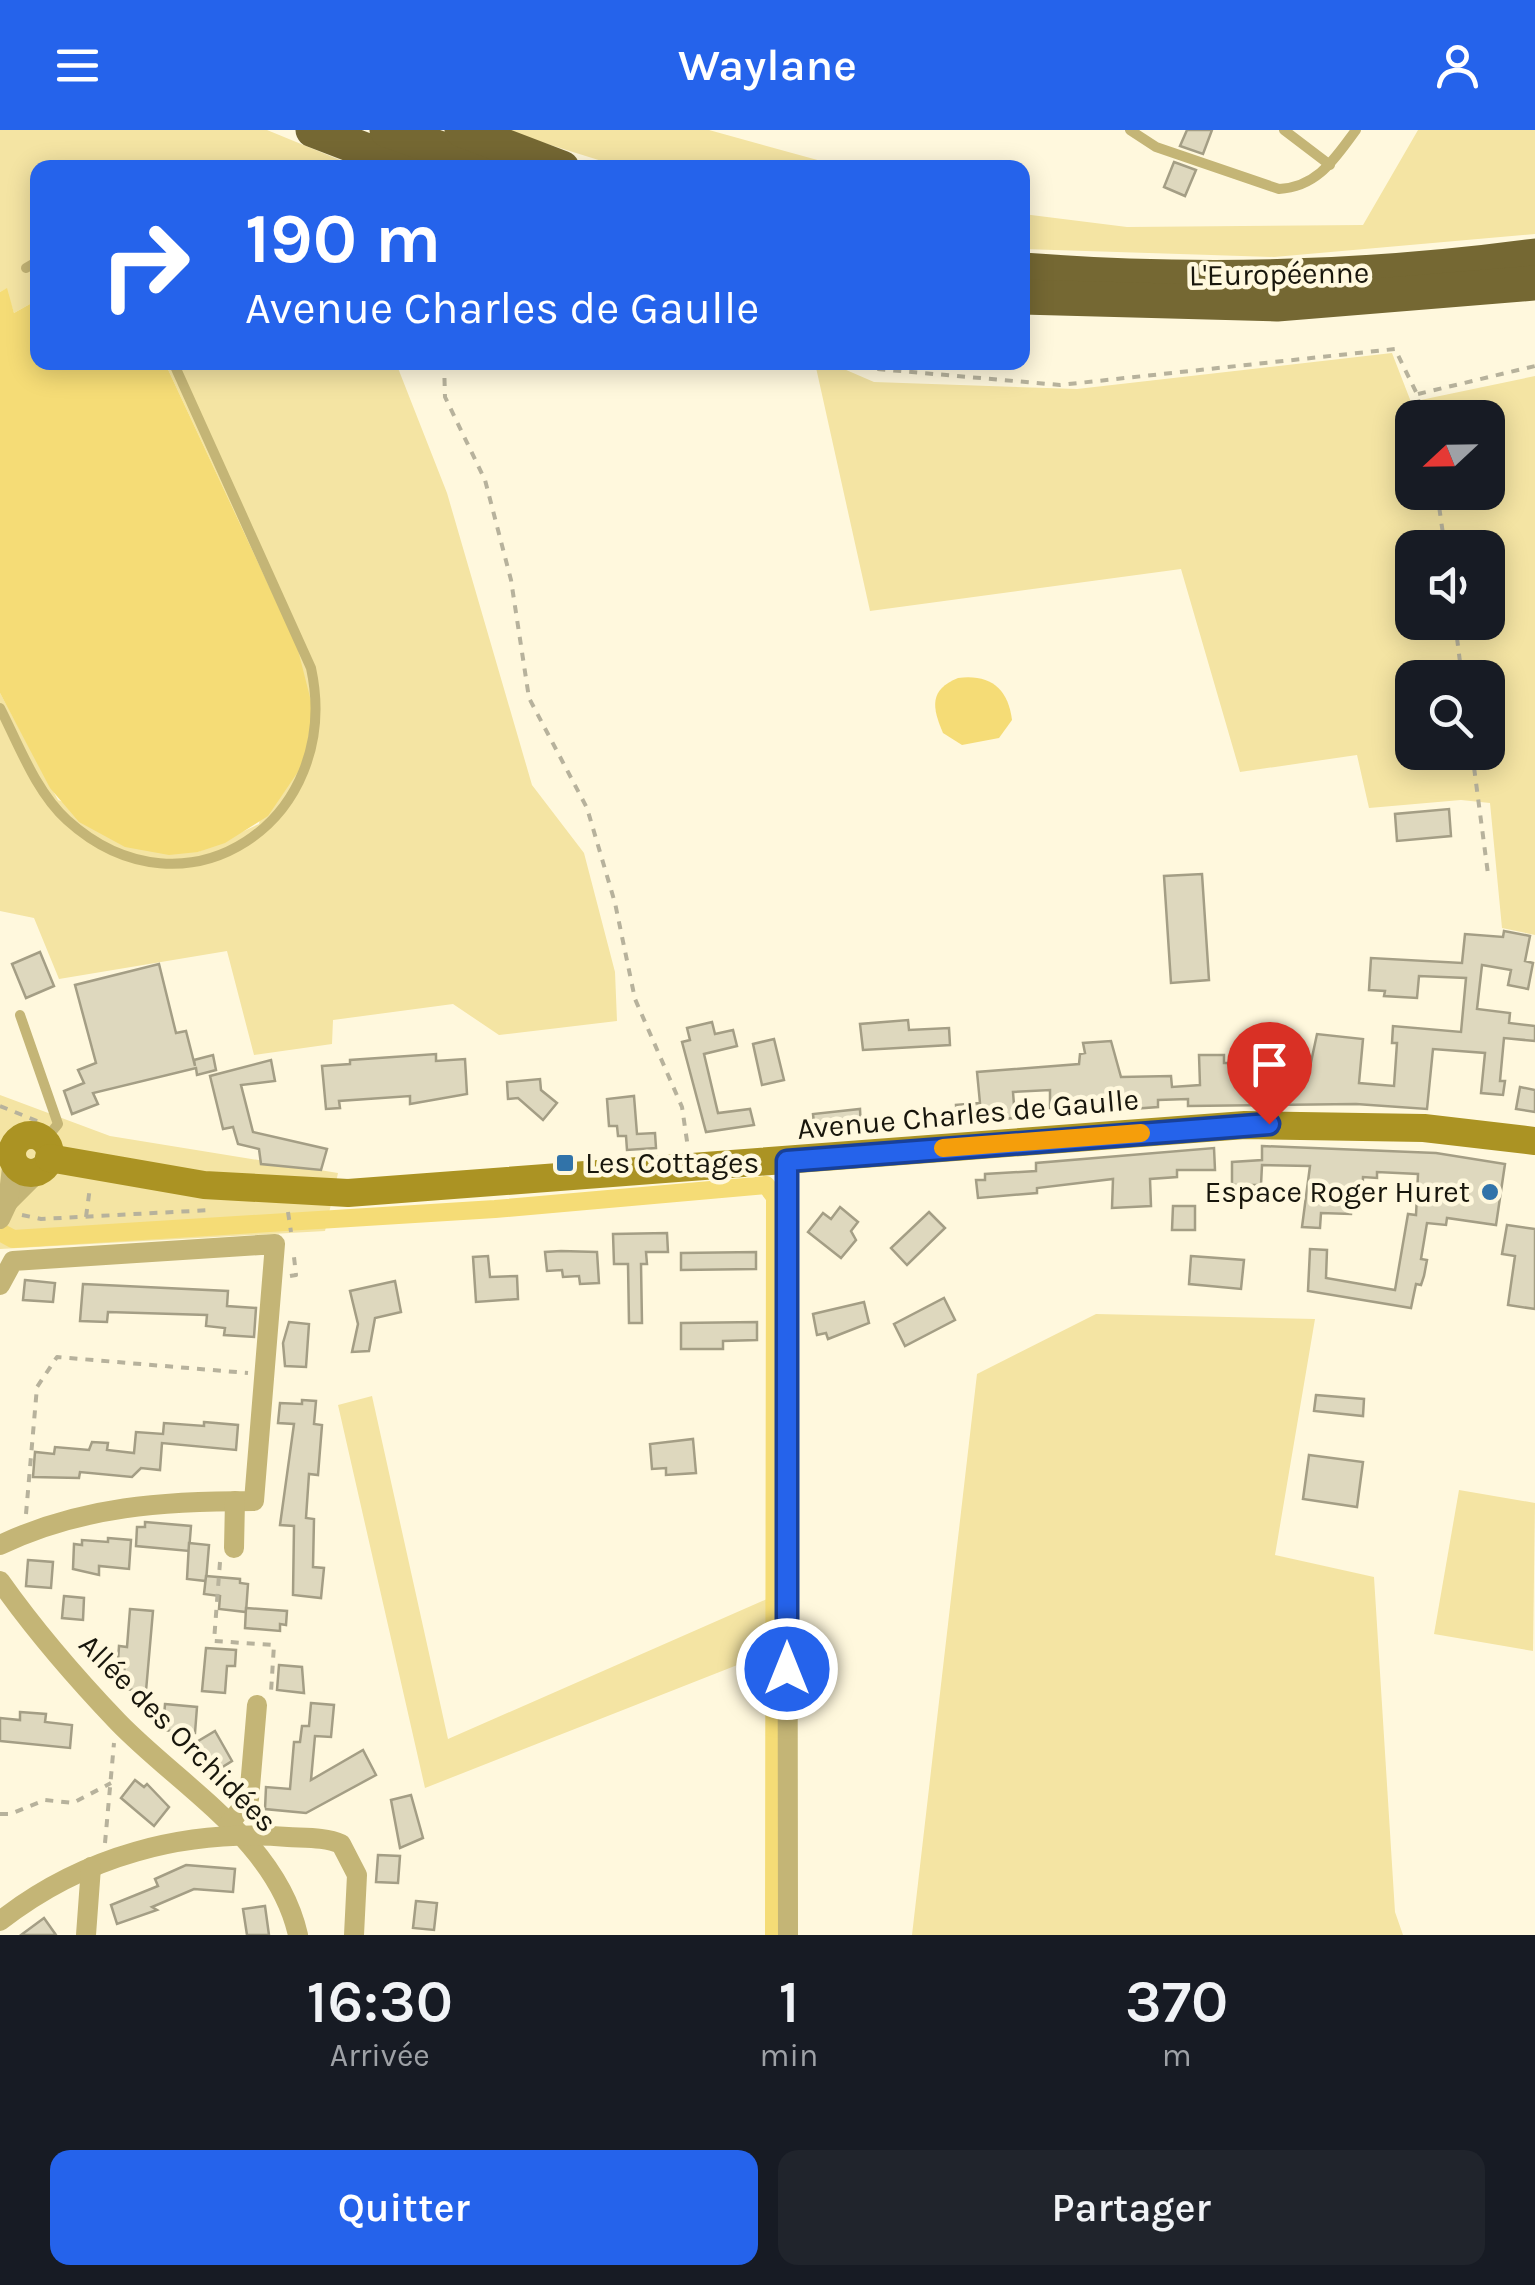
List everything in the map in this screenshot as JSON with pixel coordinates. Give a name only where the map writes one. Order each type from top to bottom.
[{"type":"highway","points":[[313,130],[391,160]]},
{"type":"highway","points":[[387,130],[473,160]]},
{"type":"highway","points":[[462,130],[541,160]]},
{"type":"highway","name":"L'Européenne","points":[[1030,270],[1266,277],[1401,270],[1535,256]]},
{"type":"highway","name":"L'Européenne","points":[[1030,297],[1278,304],[1535,283]]},
{"type":"main road","name":"Avenue Charles de Gaulle","points":[[9,1147],[30,1135],[47,1150],[92,1166],[204,1185],[329,1193],[1269,1124],[1424,1128],[1535,1141]]},
{"type":"street","points":[[4,1211],[9,1147]]},
{"type":"street","points":[[4,1211],[47,1150]]},
{"type":"street","points":[[787,1161],[788,1935]]},
{"type":"street","points":[[0,1285],[13,1261],[274,1244],[254,1501],[125,1506],[25,1534],[0,1545]]},
{"type":"street","points":[[234,1548],[235,1501]]},
{"type":"street","name":"Allée des Orchidées","points":[[0,1582],[116,1720],[233,1828],[281,1888],[298,1935]]},
{"type":"street","points":[[233,1828],[249,1798],[257,1704]]},
{"type":"street","points":[[0,1921],[97,1864],[233,1828],[341,1844],[358,1874],[354,1935]]},
{"type":"street","points":[[86,1935],[97,1864]]},
{"type":"lane","points":[[1130,130],[1156,147],[1270,188],[1304,184],[1330,165],[1356,130]]},
{"type":"lane","points":[[1284,130],[1330,165]]},
{"type":"lane","points":[[26,268],[30,266]]},
{"type":"lane","points":[[0,708],[49,799],[66,819],[90,837],[142,858],[182,862],[238,847],[269,826],[299,786],[310,762],[317,725],[311,668],[176,370]]},
{"type":"lane","points":[[20,1015],[50,1091],[47,1150]]},
{"type":"path","points":[[888,370],[1060,385],[1395,349],[1419,400]]},
{"type":"path","points":[[1418,394],[1535,366]]},
{"type":"path","points":[[444,370],[445,397],[485,480],[511,580],[529,698],[587,808],[615,903],[636,1000],[682,1107],[691,1168]]},
{"type":"path","points":[[1474,770],[1488,874]]},
{"type":"path","points":[[0,1106],[47,1150]]},
{"type":"path","points":[[86,1217],[92,1166]]},
{"type":"path","points":[[288,1208],[291,1233]]},
{"type":"path","points":[[4,1211],[41,1220],[212,1210]]},
{"type":"path","points":[[25,1534],[36,1387],[57,1357],[264,1374]]},
{"type":"path","points":[[234,1548],[220,1561],[214,1640],[274,1645],[270,1704],[257,1704]]},
{"type":"path","points":[[97,1864],[116,1720]]},
{"type":"path","points":[[0,1814],[45,1800],[73,1802],[110,1784]]},
{"type":"shaded area","points":[[0,130],[267,130],[340,160],[30,160],[30,304],[14,313],[6,289],[0,292]]},
{"type":"shaded area","points":[[502,130],[709,130],[818,160],[598,160]]},
{"type":"shaded area","points":[[1418,130],[1535,130],[1535,234],[1274,257],[1030,249],[1030,215],[1127,227],[1363,225]]},
{"type":"shaded area","points":[[7,288],[14,313],[30,304],[30,370],[168,370],[297,646],[313,709],[304,763],[268,816],[225,843],[198,852],[169,855],[125,847],[79,822],[50,788],[0,693],[0,292]]},
{"type":"shaded area","points":[[1392,353],[1410,400],[1395,400],[1395,510],[1505,510],[1505,400],[1421,400],[1535,376],[1535,935],[1502,928],[1490,803],[1461,800],[1369,808],[1357,755],[1240,772],[1181,569],[870,611],[817,370],[846,370],[874,382],[1077,389]]},
{"type":"shaded area","points":[[168,370],[399,370],[447,493],[532,785],[584,853],[615,972],[617,1021],[499,1035],[453,1004],[333,1020],[332,1044],[254,1055],[227,951],[59,979],[34,918],[0,911],[0,693],[58,800],[198,852],[259,824],[297,646]]},
{"type":"shaded area","points":[[958,678],[979,678],[1002,692],[1012,720],[999,738],[962,745],[943,733],[936,700],[942,688]]},
{"type":"shaded area","points":[[0,1095],[110,1136],[338,1173],[325,1231],[0,1249]]},
{"type":"shaded area","points":[[1096,1314],[1315,1319],[1275,1555],[1374,1577],[1395,1912],[1403,1935],[912,1935],[977,1374]]},
{"type":"shaded area","points":[[372,1396],[448,1739],[767,1599],[768,1653],[425,1788],[338,1405]]},
{"type":"shaded area","points":[[1459,1490],[1535,1503],[1533,1651],[1434,1634]]},
{"type":"building","points":[[1187,130],[1212,130],[1203,154],[1180,146]]},
{"type":"building","points":[[1174,162],[1196,170],[1185,196],[1164,187]]},
{"type":"building","points":[[1449,809],[1451,836],[1397,841],[1395,814]]},
{"type":"building","points":[[1202,874],[1209,980],[1171,983],[1164,876]]},
{"type":"building","points":[[1504,931],[1530,936],[1525,961],[1533,963],[1528,989],[1508,985],[1511,970],[1482,965],[1477,1009],[1510,1013],[1509,1023],[1535,1026],[1535,1041],[1504,1038],[1500,1081],[1505,1081],[1503,1095],[1481,1093],[1485,1053],[1433,1049],[1427,1109],[1356,1104],[1188,1106],[1188,1099],[1158,1100],[1158,1107],[1091,1112],[1090,1108],[1050,1108],[1050,1090],[1013,1092],[1015,1118],[957,1122],[956,1105],[980,1103],[977,1072],[1079,1064],[1080,1054],[1085,1053],[1083,1043],[1111,1041],[1121,1077],[1171,1076],[1172,1087],[1200,1085],[1199,1055],[1224,1055],[1224,1063],[1232,1063],[1231,1074],[1279,1072],[1278,1081],[1307,1081],[1317,1034],[1363,1039],[1359,1083],[1394,1086],[1397,1043],[1392,1043],[1393,1026],[1461,1032],[1466,978],[1419,976],[1417,998],[1384,996],[1385,991],[1369,990],[1371,958],[1462,963],[1465,934],[1503,937]]},
{"type":"building","points":[[40,952],[54,986],[26,998],[12,964]]},
{"type":"building","points":[[159,964],[176,1033],[186,1031],[195,1066],[194,1060],[213,1055],[216,1070],[197,1075],[196,1068],[93,1093],[98,1104],[72,1114],[64,1091],[84,1083],[78,1070],[96,1063],[75,985]]},
{"type":"building","points":[[908,1020],[909,1030],[949,1028],[950,1045],[863,1050],[860,1024]]},
{"type":"building","points":[[712,1022],[715,1034],[733,1030],[737,1046],[704,1054],[718,1113],[750,1109],[754,1125],[706,1132],[682,1042],[690,1040],[687,1028]]},
{"type":"building","points":[[774,1039],[784,1080],[762,1085],[753,1044]]},
{"type":"building","points":[[436,1054],[436,1061],[465,1059],[467,1094],[410,1104],[410,1096],[339,1101],[340,1108],[326,1109],[322,1066],[350,1064],[350,1060]]},
{"type":"building","points":[[271,1060],[275,1081],[241,1085],[253,1132],[327,1149],[321,1170],[261,1164],[259,1149],[238,1144],[233,1127],[223,1129],[210,1076]]},
{"type":"building","points":[[540,1079],[541,1090],[557,1103],[543,1120],[518,1098],[508,1099],[507,1082]]},
{"type":"building","points":[[1520,1087],[1535,1090],[1535,1112],[1516,1109]]},
{"type":"building","points":[[634,1096],[637,1134],[655,1133],[656,1148],[627,1150],[626,1136],[618,1136],[617,1126],[609,1126],[607,1099]]},
{"type":"building","points":[[860,1109],[861,1130],[815,1133],[813,1114]]},
{"type":"building","points":[[1262,1146],[1436,1153],[1505,1164],[1496,1225],[1447,1218],[1446,1225],[1427,1223],[1421,1259],[1427,1260],[1424,1276],[1421,1285],[1416,1284],[1411,1308],[1308,1291],[1310,1249],[1327,1250],[1326,1278],[1395,1290],[1408,1214],[1416,1215],[1418,1174],[1377,1172],[1377,1178],[1363,1177],[1362,1199],[1352,1198],[1351,1214],[1321,1213],[1320,1228],[1302,1227],[1310,1166],[1262,1165],[1261,1185],[1232,1185],[1232,1162],[1262,1160]]},
{"type":"building","points":[[1214,1148],[1215,1170],[1177,1170],[1177,1177],[1150,1179],[1151,1206],[1112,1208],[1113,1179],[1037,1188],[1037,1193],[978,1198],[976,1180],[985,1180],[985,1174],[1036,1171],[1036,1163]]},
{"type":"building","points":[[1173,1206],[1195,1206],[1195,1230],[1172,1230]]},
{"type":"building","points":[[840,1207],[858,1222],[851,1231],[856,1240],[841,1258],[808,1232],[823,1213],[831,1219]]},
{"type":"building","points":[[929,1212],[945,1228],[907,1265],[891,1248]]},
{"type":"building","points":[[1507,1225],[1535,1229],[1535,1309],[1508,1305],[1515,1256],[1502,1254]]},
{"type":"building","points":[[667,1233],[668,1252],[646,1252],[647,1264],[641,1264],[642,1323],[629,1323],[628,1264],[614,1264],[613,1234]]},
{"type":"building","points":[[545,1252],[597,1252],[599,1283],[580,1284],[579,1276],[563,1277],[562,1270],[547,1271]]},
{"type":"building","points":[[756,1252],[756,1269],[681,1270],[681,1253]]},
{"type":"building","points":[[488,1256],[490,1277],[517,1276],[518,1299],[476,1302],[473,1257]]},
{"type":"building","points":[[1191,1256],[1244,1260],[1241,1289],[1189,1284]]},
{"type":"building","points":[[25,1280],[55,1283],[53,1302],[23,1300]]},
{"type":"building","points":[[395,1281],[401,1312],[375,1318],[369,1351],[352,1352],[358,1324],[350,1291]]},
{"type":"building","points":[[83,1284],[228,1291],[227,1306],[256,1308],[254,1337],[224,1335],[225,1328],[206,1326],[207,1315],[108,1312],[107,1322],[80,1321]]},
{"type":"building","points":[[944,1298],[955,1320],[905,1346],[894,1324]]},
{"type":"building","points":[[864,1302],[869,1323],[828,1339],[826,1333],[817,1335],[813,1314]]},
{"type":"building","points":[[289,1322],[309,1324],[306,1367],[285,1366],[283,1343]]},
{"type":"building","points":[[757,1322],[757,1340],[723,1341],[723,1349],[681,1349],[681,1323]]},
{"type":"building","points":[[1316,1395],[1364,1399],[1363,1416],[1314,1411]]},
{"type":"building","points":[[302,1400],[316,1401],[314,1424],[322,1425],[318,1475],[309,1474],[306,1518],[314,1519],[313,1567],[324,1568],[321,1598],[293,1595],[294,1526],[280,1525],[294,1424],[278,1423],[280,1403],[302,1404]]},
{"type":"building","points":[[204,1422],[238,1425],[236,1450],[162,1443],[160,1470],[141,1468],[132,1477],[80,1472],[79,1478],[33,1477],[35,1452],[54,1454],[55,1447],[89,1450],[92,1442],[108,1443],[107,1450],[134,1453],[136,1432],[163,1434],[164,1423],[204,1426]]},
{"type":"building","points":[[693,1439],[696,1473],[666,1475],[666,1468],[652,1469],[650,1444]]},
{"type":"building","points":[[1309,1455],[1363,1462],[1357,1507],[1303,1499]]},
{"type":"building","points":[[145,1522],[191,1526],[189,1551],[136,1546],[137,1527],[145,1527]]},
{"type":"building","points":[[108,1538],[131,1540],[129,1569],[99,1566],[99,1575],[73,1569],[74,1544],[82,1545],[82,1540],[108,1542]]},
{"type":"building","points":[[189,1543],[209,1545],[206,1581],[187,1579]]},
{"type":"building","points":[[28,1560],[53,1562],[51,1588],[26,1586]]},
{"type":"building","points":[[206,1576],[240,1579],[240,1583],[248,1584],[246,1612],[219,1609],[220,1596],[204,1594]]},
{"type":"building","points":[[64,1596],[84,1598],[83,1620],[62,1618]]},
{"type":"building","points":[[246,1608],[287,1611],[286,1625],[280,1624],[280,1631],[245,1628]]},
{"type":"building","points":[[130,1609],[153,1611],[146,1691],[123,1689],[125,1662],[118,1661],[119,1646],[127,1647]]},
{"type":"building","points":[[206,1648],[236,1650],[235,1666],[227,1666],[225,1693],[202,1691]]},
{"type":"building","points":[[279,1665],[302,1667],[304,1693],[277,1690]]},
{"type":"building","points":[[311,1703],[334,1705],[331,1737],[315,1736],[311,1780],[363,1750],[376,1775],[306,1813],[265,1809],[266,1787],[290,1789],[294,1742],[300,1742],[302,1726],[309,1726]]},
{"type":"building","points":[[165,1704],[197,1707],[195,1733],[163,1730]]},
{"type":"building","points":[[20,1712],[46,1714],[45,1722],[72,1725],[70,1748],[0,1741],[0,1718],[20,1720]]},
{"type":"building","points":[[215,1731],[232,1761],[213,1773],[195,1743]]},
{"type":"building","points":[[135,1780],[144,1787],[147,1784],[169,1807],[154,1826],[121,1798]]},
{"type":"building","points":[[411,1795],[423,1838],[400,1848],[391,1800]]},
{"type":"building","points":[[378,1855],[400,1856],[398,1883],[376,1882]]},
{"type":"building","points":[[186,1865],[235,1869],[233,1892],[194,1889],[152,1907],[157,1910],[117,1924],[111,1905],[158,1886],[155,1879]]},
{"type":"building","points":[[416,1901],[437,1903],[434,1930],[413,1928]]},
{"type":"building","points":[[265,1906],[269,1935],[247,1935],[243,1909]]},
{"type":"building","points":[[44,1918],[56,1935],[21,1935]]},
{"type":"waterway","points":[[0,1232],[13,1239],[495,1209],[766,1185],[775,1197],[774,1935]]},
{"type":"slow traffic","points":[[943,1148],[1141,1133]]},
{"type":"place","name":"Les Cottages","points":[[565,1163]]},
{"type":"place","name":"Espace Roger Huret","points":[[1490,1192]]},
{"type":"route","points":[[787,1669],[787,1161],[1269,1124]]}]
